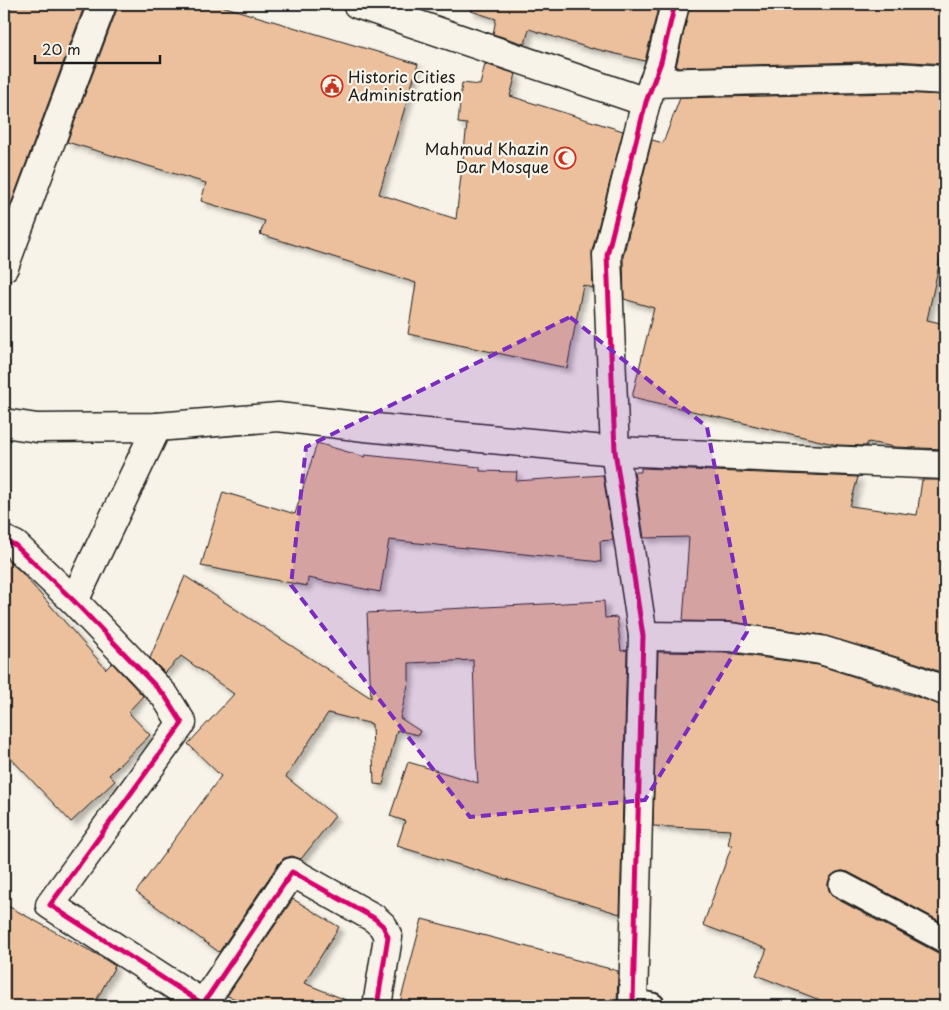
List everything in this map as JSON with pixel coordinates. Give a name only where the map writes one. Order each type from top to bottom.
[{"type":"street","points":[[4,267],[102,4]]},
{"type":"street","points":[[357,4],[649,92],[896,77],[945,80]]},
{"type":"street","points":[[643,1004],[643,636],[615,451],[607,255],[649,92],[660,62],[675,4]]},
{"type":"street","points":[[4,423],[37,428],[158,427],[278,417],[615,451],[945,465]]},
{"type":"street","points":[[74,600],[158,427]]},
{"type":"street","points":[[4,540],[14,545],[74,600],[165,696],[182,723],[50,905],[203,1004],[292,872],[374,918],[383,926],[388,937],[377,1006]]},
{"type":"street","points":[[643,636],[730,637],[821,650],[915,679],[945,691]]},
{"type":"lane","points":[[842,885],[945,940]]},
{"type":"highlighted area","points":[[570,317],[707,427],[747,632],[645,800],[470,817],[291,585],[306,447]]},
{"type":"building","points":[[4,4],[85,4],[4,223]]},
{"type":"building","points":[[117,4],[215,4],[418,64],[379,194],[456,219],[467,124],[458,123],[462,83],[480,85],[485,64],[516,74],[510,96],[623,131],[592,251],[593,288],[583,285],[567,368],[408,334],[416,283],[260,234],[265,221],[201,201],[206,183],[67,142],[117,9]]},
{"type":"building","points":[[473,4],[659,4],[645,61],[592,49],[529,29],[525,44],[493,34],[496,19],[471,11]]},
{"type":"building","points":[[690,4],[945,4],[945,64],[896,61],[676,67]]},
{"type":"building","points":[[896,93],[945,95],[945,237],[927,320],[945,324],[945,449],[895,447],[868,442],[866,446],[838,445],[632,397],[654,308],[624,299],[623,257],[652,140],[663,143],[680,98]]},
{"type":"building","points":[[317,443],[365,457],[365,455],[480,467],[480,471],[517,472],[516,481],[603,475],[613,540],[600,541],[601,562],[389,540],[380,592],[308,578],[307,586],[201,566],[223,492],[295,514]]},
{"type":"building","points":[[641,468],[858,477],[850,506],[917,515],[922,480],[945,480],[945,674],[920,664],[823,635],[732,622],[683,621],[689,537],[644,538],[634,472],[641,472]]},
{"type":"building","points":[[4,557],[21,572],[106,669],[112,663],[143,696],[128,712],[150,735],[109,775],[115,781],[71,822],[4,751]]},
{"type":"building","points":[[185,576],[371,698],[367,613],[604,601],[605,618],[617,617],[621,651],[627,650],[620,914],[397,846],[405,821],[390,816],[408,762],[478,783],[473,660],[409,663],[409,681],[400,718],[420,731],[418,735],[397,730],[383,785],[374,784],[372,724],[328,713],[286,777],[335,816],[301,859],[292,856],[284,858],[279,863],[219,952],[136,892],[221,776],[188,744],[234,694],[181,656],[165,673],[150,658]]},
{"type":"building","points":[[658,652],[729,653],[818,665],[945,706],[945,924],[848,872],[835,873],[830,878],[828,885],[830,892],[835,898],[938,953],[945,954],[945,1006],[835,1006],[756,975],[767,949],[703,925],[732,845],[728,845],[731,830],[653,826]]},
{"type":"building","points":[[293,899],[339,927],[304,983],[358,1006],[258,1006],[227,996]]},
{"type":"building","points":[[4,904],[115,966],[93,1006],[4,1006]]},
{"type":"building","points":[[422,919],[618,971],[617,1006],[399,1006]]},
{"type":"cycle path","points":[[633,1002],[643,636],[615,451],[607,255],[646,102],[661,62],[675,4]]},
{"type":"cycle path","points":[[4,540],[15,545],[74,601],[165,696],[182,723],[50,905],[203,1004],[292,872],[374,918],[383,926],[388,937],[377,1006]]},
{"type":"place","name":"Historic Cities Administration","points":[[332,86]]},
{"type":"place","name":"Mahmud Khazin Dar Mosque","points":[[565,158]]}]
